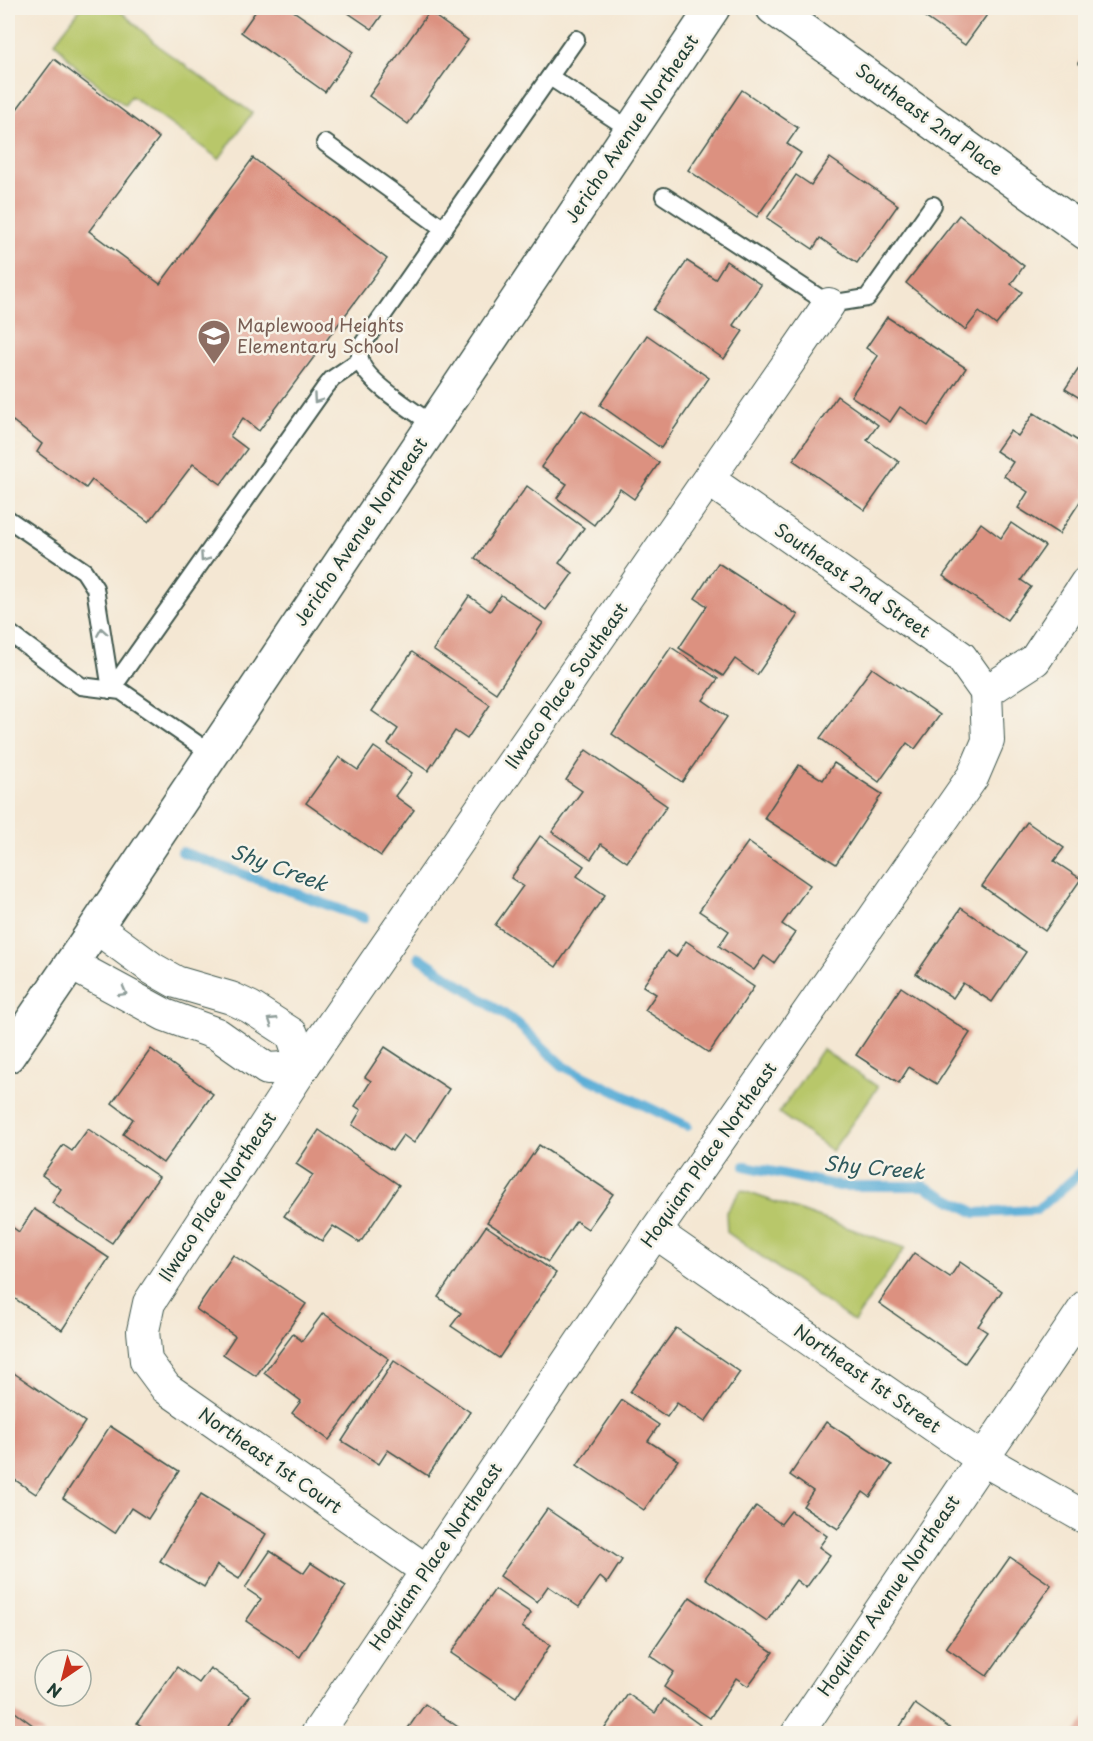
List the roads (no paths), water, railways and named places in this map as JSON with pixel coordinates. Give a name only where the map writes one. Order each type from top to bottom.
[{"type":"street","name":"Jericho Avenue Northeast","points":[[8,1056],[713,8]]},
{"type":"street","name":"Southeast 2nd Place","points":[[773,8],[1086,233]]},
{"type":"street","name":"Ilwaco Place Southeast","points":[[303,1067],[829,304]]},
{"type":"street","name":"Southeast 2nd Street","points":[[709,480],[961,657],[986,692]]},
{"type":"street","points":[[986,692],[1035,660],[1086,583]]},
{"type":"street","name":"Hoquiam Place Northeast","points":[[317,1734],[655,1232],[973,776],[988,741],[986,692]]},
{"type":"street","points":[[71,964],[165,1015],[217,1034],[267,1069],[303,1067],[292,1034],[250,1007],[231,998],[176,982],[153,969],[96,927]]},
{"type":"street","name":"Ilwaco Place Northeast","points":[[143,1331],[149,1303],[303,1067]]},
{"type":"street","name":"Northeast 1st Street","points":[[655,1232],[982,1459],[1086,1518]]},
{"type":"street","name":"Hoquiam Avenue Northeast","points":[[797,1734],[1086,1306]]},
{"type":"street","name":"Northeast 1st Court","points":[[143,1331],[146,1361],[166,1388],[427,1570]]},
{"type":"lane","points":[[434,425],[384,389],[368,374],[360,360],[362,345],[576,39]]},
{"type":"lane","points":[[550,77],[631,130]]},
{"type":"lane","points":[[326,143],[444,229]]},
{"type":"lane","points":[[664,196],[829,304],[867,298],[933,205]]},
{"type":"lane","points":[[111,690],[324,389],[332,379],[360,360]]},
{"type":"lane","points":[[8,519],[84,571],[95,588],[111,690]]},
{"type":"lane","points":[[8,632],[81,686],[121,691],[212,754]]},
{"type":"waterway","name":"Shy Creek","points":[[182,852],[364,918]]},
{"type":"waterway","name":"Shy Creek","points":[[419,957],[517,1023],[563,1066],[687,1126]]},
{"type":"waterway","name":"Shy Creek","points":[[745,1166],[839,1186],[924,1186],[976,1213],[1037,1210],[1077,1176],[1086,1165]]},
{"type":"place","name":"Maplewood Heights Elementary School","points":[[214,365]]}]
